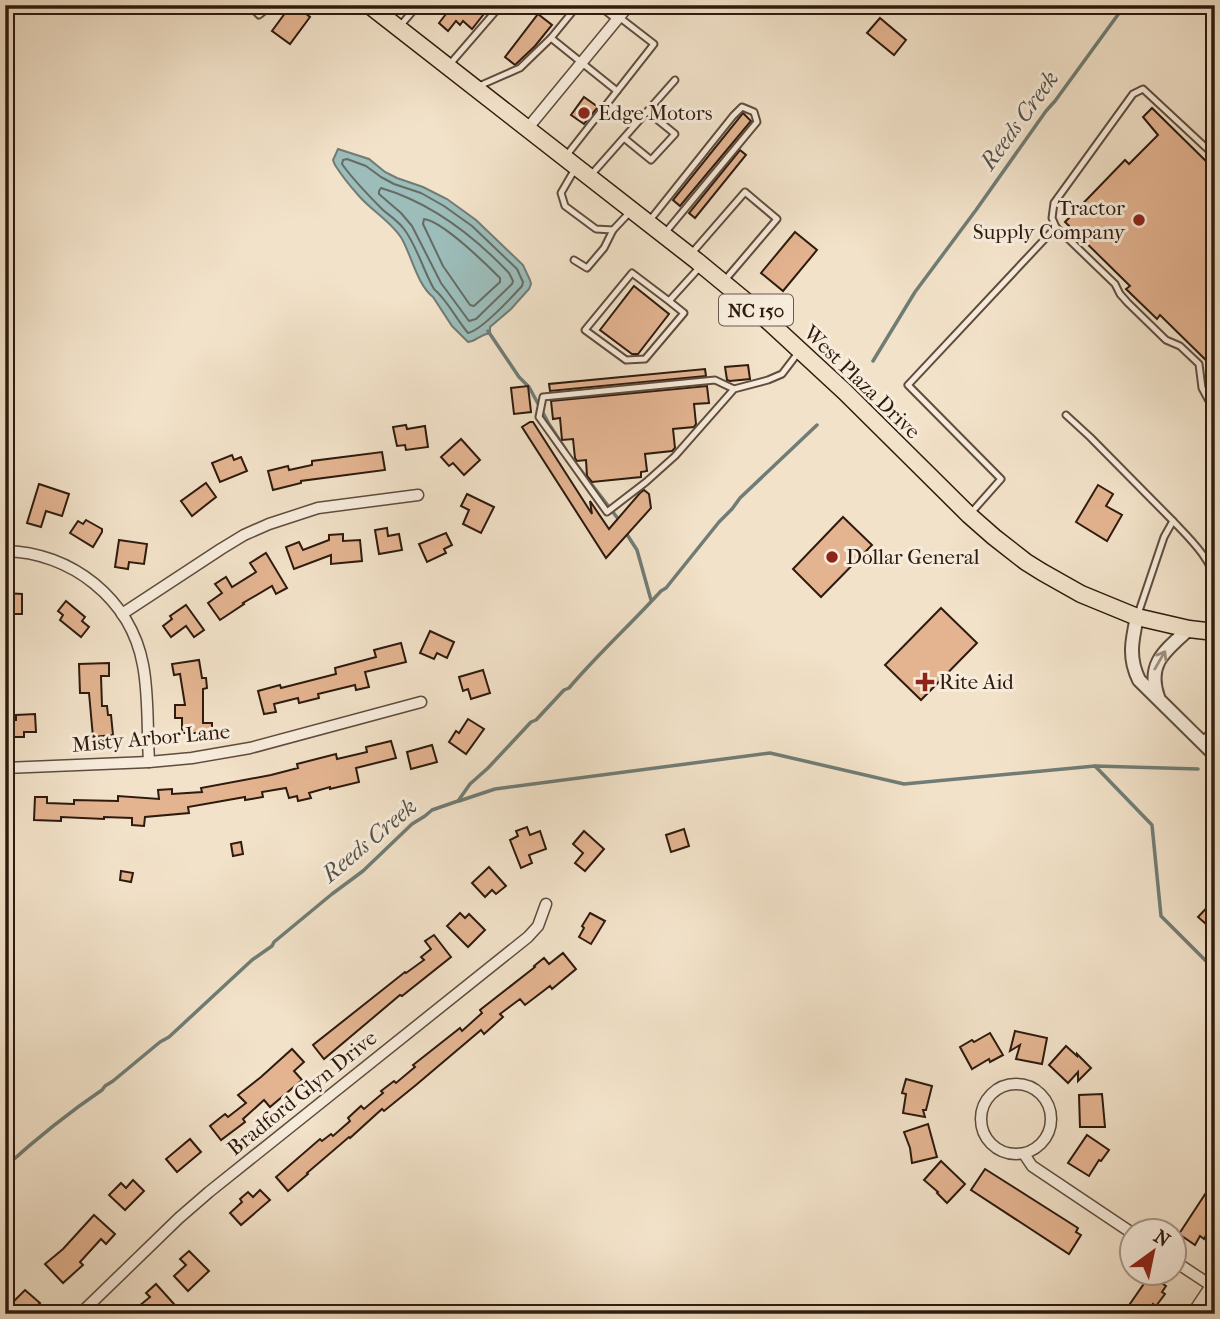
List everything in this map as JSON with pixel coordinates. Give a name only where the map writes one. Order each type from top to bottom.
[{"type":"main road","name":"West Plaza Drive","points":[[369,5],[754,308],[994,537],[1042,572],[1091,598],[1137,617]]},
{"type":"main road","name":"NC 150","points":[[1137,617],[1215,632]]},
{"type":"street","points":[[527,129],[629,5]]},
{"type":"street","points":[[122,614],[221,549],[269,523],[318,508],[418,495]]},
{"type":"street","points":[[5,551],[28,552],[65,564],[97,585],[122,614],[135,640],[143,667],[149,762]]},
{"type":"street","points":[[1137,617],[1131,650],[1139,680],[1215,755]]},
{"type":"street","points":[[1159,701],[1154,679],[1157,663],[1189,629]]},
{"type":"street","name":"Misty Arbor Lane","points":[[5,768],[192,758],[241,750],[421,702]]},
{"type":"street","name":"Bradford Glyn Drive","points":[[80,1314],[209,1192],[528,937],[538,926],[546,904]]},
{"type":"street","points":[[1008,1085],[1022,1085],[1035,1090],[1045,1099],[1050,1112],[1051,1125],[1046,1138],[1037,1148],[1024,1154],[1010,1154],[997,1149],[987,1140],[982,1127],[981,1113],[986,1100],[995,1091],[1008,1085]]},
{"type":"street","points":[[1024,1154],[1032,1166],[1118,1224]]},
{"type":"street","points":[[1188,1269],[1214,1285],[1192,1314]]},
{"type":"lane","points":[[249,5],[259,15],[272,5]]},
{"type":"lane","points":[[398,28],[418,5]]},
{"type":"lane","points":[[447,67],[501,5]]},
{"type":"lane","points":[[475,88],[520,68],[551,38],[578,5]]},
{"type":"lane","points":[[598,5],[654,44],[617,91],[570,162],[561,193],[565,206],[596,229],[613,230]]},
{"type":"lane","points":[[551,38],[617,91]]},
{"type":"lane","points":[[589,177],[675,80]]},
{"type":"lane","points":[[1215,156],[1143,89],[1133,94],[1055,203],[1052,218],[1056,227],[1115,284],[1119,294],[1128,303],[1166,340],[1180,346],[1199,364],[1202,388],[1215,412]]},
{"type":"lane","points":[[647,223],[733,116],[742,107],[754,112],[757,122],[663,236]]},
{"type":"lane","points":[[624,138],[651,160],[674,134],[648,111]]},
{"type":"lane","points":[[669,301],[695,261],[708,232],[745,192],[777,219],[723,283]]},
{"type":"lane","points":[[574,260],[587,268],[604,248],[613,230],[631,210]]},
{"type":"lane","points":[[969,515],[1001,479],[908,385],[1056,227]]},
{"type":"lane","points":[[632,273],[669,301],[684,313],[645,359],[626,360],[585,330],[632,273]]},
{"type":"lane","points":[[734,389],[715,380],[543,397],[539,417],[607,512],[675,456],[734,389],[782,374],[800,350]]},
{"type":"lane","points":[[1066,415],[1199,549],[1215,584]]},
{"type":"lane","points":[[1137,617],[1164,537],[1173,521]]},
{"type":"lane","points":[[1200,741],[1215,730]]},
{"type":"water","points":[[338,149],[369,159],[385,172],[447,199],[476,220],[523,265],[531,284],[529,289],[490,327],[490,333],[468,342],[452,326],[427,292],[398,233],[359,196],[335,165],[333,160]]},
{"type":"building","points":[[291,5],[295,5],[310,17],[290,44],[272,31]]},
{"type":"building","points":[[435,5],[480,5],[487,10],[472,29],[463,21],[460,25],[456,21],[448,31],[439,23],[446,14]]},
{"type":"building","points":[[538,14],[552,25],[515,65],[505,57]]},
{"type":"building","points":[[880,18],[906,40],[894,55],[867,33]]},
{"type":"building","points":[[584,97],[598,107],[584,124],[571,115]]},
{"type":"building","points":[[1152,108],[1215,170],[1215,369],[1160,315],[1157,319],[1126,289],[1130,286],[1065,222],[1125,160],[1129,164],[1158,135],[1143,117]]},
{"type":"building","points":[[743,113],[751,121],[680,206],[673,200]]},
{"type":"building","points":[[740,150],[746,155],[695,218],[689,213]]},
{"type":"building","points":[[795,232],[817,250],[783,291],[761,273]]},
{"type":"building","points":[[634,286],[669,314],[638,354],[632,354],[600,330]]},
{"type":"building","points":[[748,365],[750,379],[727,380],[725,367]]},
{"type":"building","points":[[705,369],[706,376],[550,391],[549,384]]},
{"type":"building","points":[[528,386],[531,412],[514,414],[511,388]]},
{"type":"building","points":[[707,386],[709,403],[694,404],[694,427],[673,429],[675,448],[672,451],[645,454],[647,471],[641,472],[641,477],[592,482],[587,476],[586,460],[577,461],[575,458],[573,439],[562,440],[560,418],[553,419],[551,401]]},
{"type":"building","points":[[533,422],[592,514],[590,501],[609,529],[640,493],[644,490],[649,494],[651,508],[606,558],[522,427]]},
{"type":"building","points":[[406,425],[407,429],[425,426],[428,447],[406,450],[405,445],[397,446],[393,427]]},
{"type":"building","points":[[461,439],[480,460],[464,475],[453,463],[449,466],[441,457]]},
{"type":"building","points":[[382,452],[385,470],[301,481],[273,490],[268,471],[288,466],[289,470],[312,465],[312,461]]},
{"type":"building","points":[[232,455],[234,460],[241,457],[247,471],[220,482],[212,463]]},
{"type":"building","points":[[206,483],[216,497],[192,516],[181,501]]},
{"type":"building","points":[[39,484],[69,494],[62,516],[46,511],[41,527],[27,523]]},
{"type":"building","points":[[1098,485],[1113,494],[1106,506],[1122,515],[1107,541],[1076,522]]},
{"type":"building","points":[[467,494],[494,507],[481,533],[463,524],[469,510],[461,506]]},
{"type":"building","name":"Dollar General","points":[[843,517],[872,545],[821,597],[793,569]]},
{"type":"building","points":[[86,520],[102,529],[93,547],[70,533],[78,521],[83,524]]},
{"type":"building","points":[[387,528],[388,536],[399,534],[402,550],[379,554],[375,530]]},
{"type":"building","points":[[446,533],[452,545],[444,549],[446,553],[427,562],[419,544]]},
{"type":"building","points":[[343,534],[343,541],[360,540],[362,561],[331,564],[331,555],[294,569],[286,547],[299,542],[303,550],[329,540],[329,535]]},
{"type":"building","points":[[119,540],[147,544],[144,564],[129,562],[128,569],[115,567]]},
{"type":"building","points":[[266,553],[287,588],[276,594],[272,586],[220,620],[208,603],[222,593],[215,584],[226,577],[232,587],[256,572],[250,563]]},
{"type":"building","points":[[5,593],[22,594],[22,614],[5,614]]},
{"type":"building","points":[[66,601],[85,617],[82,621],[89,627],[81,637],[60,620],[63,615],[58,611]]},
{"type":"building","points":[[186,605],[204,630],[194,637],[186,626],[171,637],[163,626],[172,619],[170,616]]},
{"type":"building","name":"Rite Aid","points":[[941,608],[977,643],[921,700],[885,665]]},
{"type":"building","points":[[430,631],[454,642],[447,658],[437,653],[434,659],[420,653]]},
{"type":"building","points":[[401,643],[406,662],[365,672],[369,687],[356,690],[355,685],[318,694],[319,698],[299,703],[298,698],[274,704],[276,712],[264,714],[258,691],[336,674],[335,668],[376,657],[374,650]]},
{"type":"building","points":[[199,660],[207,688],[203,689],[203,723],[212,723],[212,733],[182,733],[182,718],[175,718],[175,705],[185,705],[180,674],[174,675],[172,664]]},
{"type":"building","points":[[109,663],[109,676],[101,676],[102,706],[107,706],[108,715],[111,715],[113,735],[93,737],[89,693],[80,693],[79,664]]},
{"type":"building","points":[[483,670],[490,693],[471,699],[468,689],[463,691],[459,677]]},
{"type":"building","points":[[35,714],[36,732],[24,732],[24,737],[10,737],[9,720],[16,720],[16,715]]},
{"type":"building","points":[[468,719],[484,729],[466,754],[449,742]]},
{"type":"building","points":[[391,741],[396,758],[356,768],[359,782],[309,793],[311,798],[298,801],[297,796],[289,798],[286,788],[262,792],[263,797],[245,800],[245,797],[188,807],[189,813],[145,817],[144,826],[132,825],[132,818],[61,817],[61,821],[34,820],[35,797],[47,797],[47,803],[74,804],[74,800],[118,801],[118,796],[159,799],[158,790],[172,789],[172,794],[202,792],[201,788],[271,775],[298,768],[297,764],[336,754],[337,759],[367,752],[366,747]]},
{"type":"building","points":[[432,745],[437,762],[411,769],[407,752]]},
{"type":"building","points":[[527,827],[530,835],[540,831],[546,849],[529,855],[532,863],[521,868],[510,840],[518,836],[516,831]]},
{"type":"building","points":[[684,829],[689,846],[671,852],[666,835]]},
{"type":"building","points":[[584,831],[604,849],[585,871],[575,863],[583,853],[573,844]]},
{"type":"building","points":[[241,842],[243,854],[233,856],[231,844]]},
{"type":"building","points":[[489,867],[506,886],[496,894],[492,890],[485,897],[472,883]]},
{"type":"building","points":[[121,871],[133,873],[131,882],[120,880]]},
{"type":"building","points":[[1215,899],[1215,932],[1198,917]]},
{"type":"building","points":[[460,913],[465,918],[469,914],[485,930],[468,947],[447,926]]},
{"type":"building","points":[[590,913],[605,921],[591,944],[579,937]]},
{"type":"building","points":[[434,935],[451,957],[400,995],[324,1059],[313,1045],[424,960],[421,957],[431,949],[425,941]]},
{"type":"building","points":[[563,953],[576,969],[552,989],[550,986],[525,1005],[520,999],[500,1014],[503,1017],[484,1034],[481,1030],[384,1111],[382,1109],[288,1191],[276,1177],[320,1139],[322,1141],[331,1134],[333,1136],[350,1121],[348,1118],[361,1106],[364,1109],[383,1093],[381,1091],[394,1081],[396,1083],[415,1067],[413,1065],[460,1028],[462,1031],[482,1013],[480,1010],[544,958],[549,964]]},
{"type":"building","points":[[1015,1031],[1047,1038],[1042,1064],[1016,1059],[1020,1045],[1010,1051]]},
{"type":"building","points":[[990,1033],[1003,1055],[990,1062],[989,1059],[972,1069],[960,1047]]},
{"type":"building","points":[[1066,1046],[1091,1068],[1078,1081],[1078,1072],[1068,1083],[1049,1065]]},
{"type":"building","points":[[292,1049],[304,1062],[294,1071],[302,1080],[270,1107],[264,1100],[243,1119],[245,1122],[221,1140],[210,1126],[225,1114],[228,1117],[246,1103],[238,1095]]},
{"type":"building","points":[[906,1079],[932,1086],[926,1110],[923,1110],[925,1117],[903,1113],[906,1094],[902,1093]]},
{"type":"building","points":[[1102,1094],[1105,1127],[1080,1127],[1079,1095]]},
{"type":"building","points":[[928,1124],[937,1157],[912,1163],[904,1132]]},
{"type":"building","points":[[1087,1135],[1109,1150],[1089,1176],[1068,1163]]},
{"type":"building","points":[[190,1139],[201,1152],[177,1172],[166,1159]]},
{"type":"building","points":[[941,1161],[965,1184],[947,1203],[924,1180]]},
{"type":"building","points":[[985,1169],[1078,1228],[1076,1232],[1081,1235],[1069,1254],[971,1190]]},
{"type":"building","points":[[1215,1179],[1215,1215],[1204,1239],[1200,1236],[1195,1245],[1188,1240],[1188,1220]]},
{"type":"building","points":[[133,1180],[144,1191],[125,1210],[109,1195],[121,1183],[126,1188]]},
{"type":"building","points":[[260,1190],[270,1200],[241,1225],[230,1213],[248,1192],[253,1197]]},
{"type":"building","points":[[94,1215],[115,1234],[106,1244],[101,1239],[80,1262],[83,1265],[63,1283],[45,1264],[63,1249]]},
{"type":"building","points":[[189,1251],[209,1271],[188,1291],[174,1276],[186,1265],[180,1259]]},
{"type":"building","points":[[156,1284],[174,1304],[164,1314],[146,1314],[139,1306],[150,1297],[146,1293]]},
{"type":"building","points":[[1141,1288],[1165,1288],[1162,1292],[1165,1294],[1156,1306],[1153,1304],[1147,1314],[1123,1314]]},
{"type":"building","points":[[25,1290],[40,1303],[30,1314],[17,1314],[9,1306]]},
{"type":"waterway","name":"Reeds Creek","points":[[873,361],[915,292],[1125,5]]},
{"type":"waterway","points":[[488,331],[519,377],[529,387],[566,450]]},
{"type":"waterway","name":"Reeds Creek","points":[[5,1167],[52,1127],[169,1037],[252,960],[363,871],[412,824],[432,810],[458,801],[470,784],[569,688],[666,588],[740,498],[817,425]]},
{"type":"waterway","points":[[570,456],[619,520]]},
{"type":"waterway","points":[[626,533],[637,550],[651,600]]},
{"type":"waterway","points":[[459,801],[495,789],[770,753],[904,784],[1095,766],[1198,769]]},
{"type":"waterway","points":[[1095,766],[1152,825],[1161,916],[1215,970]]},
{"type":"place","name":"Edge Motors","points":[[584,113]]},
{"type":"place","name":"Tractor Supply Company","points":[[1139,220]]},
{"type":"place","name":"Dollar General","points":[[832,557]]},
{"type":"place","name":"Rite Aid","points":[[925,682]]}]
